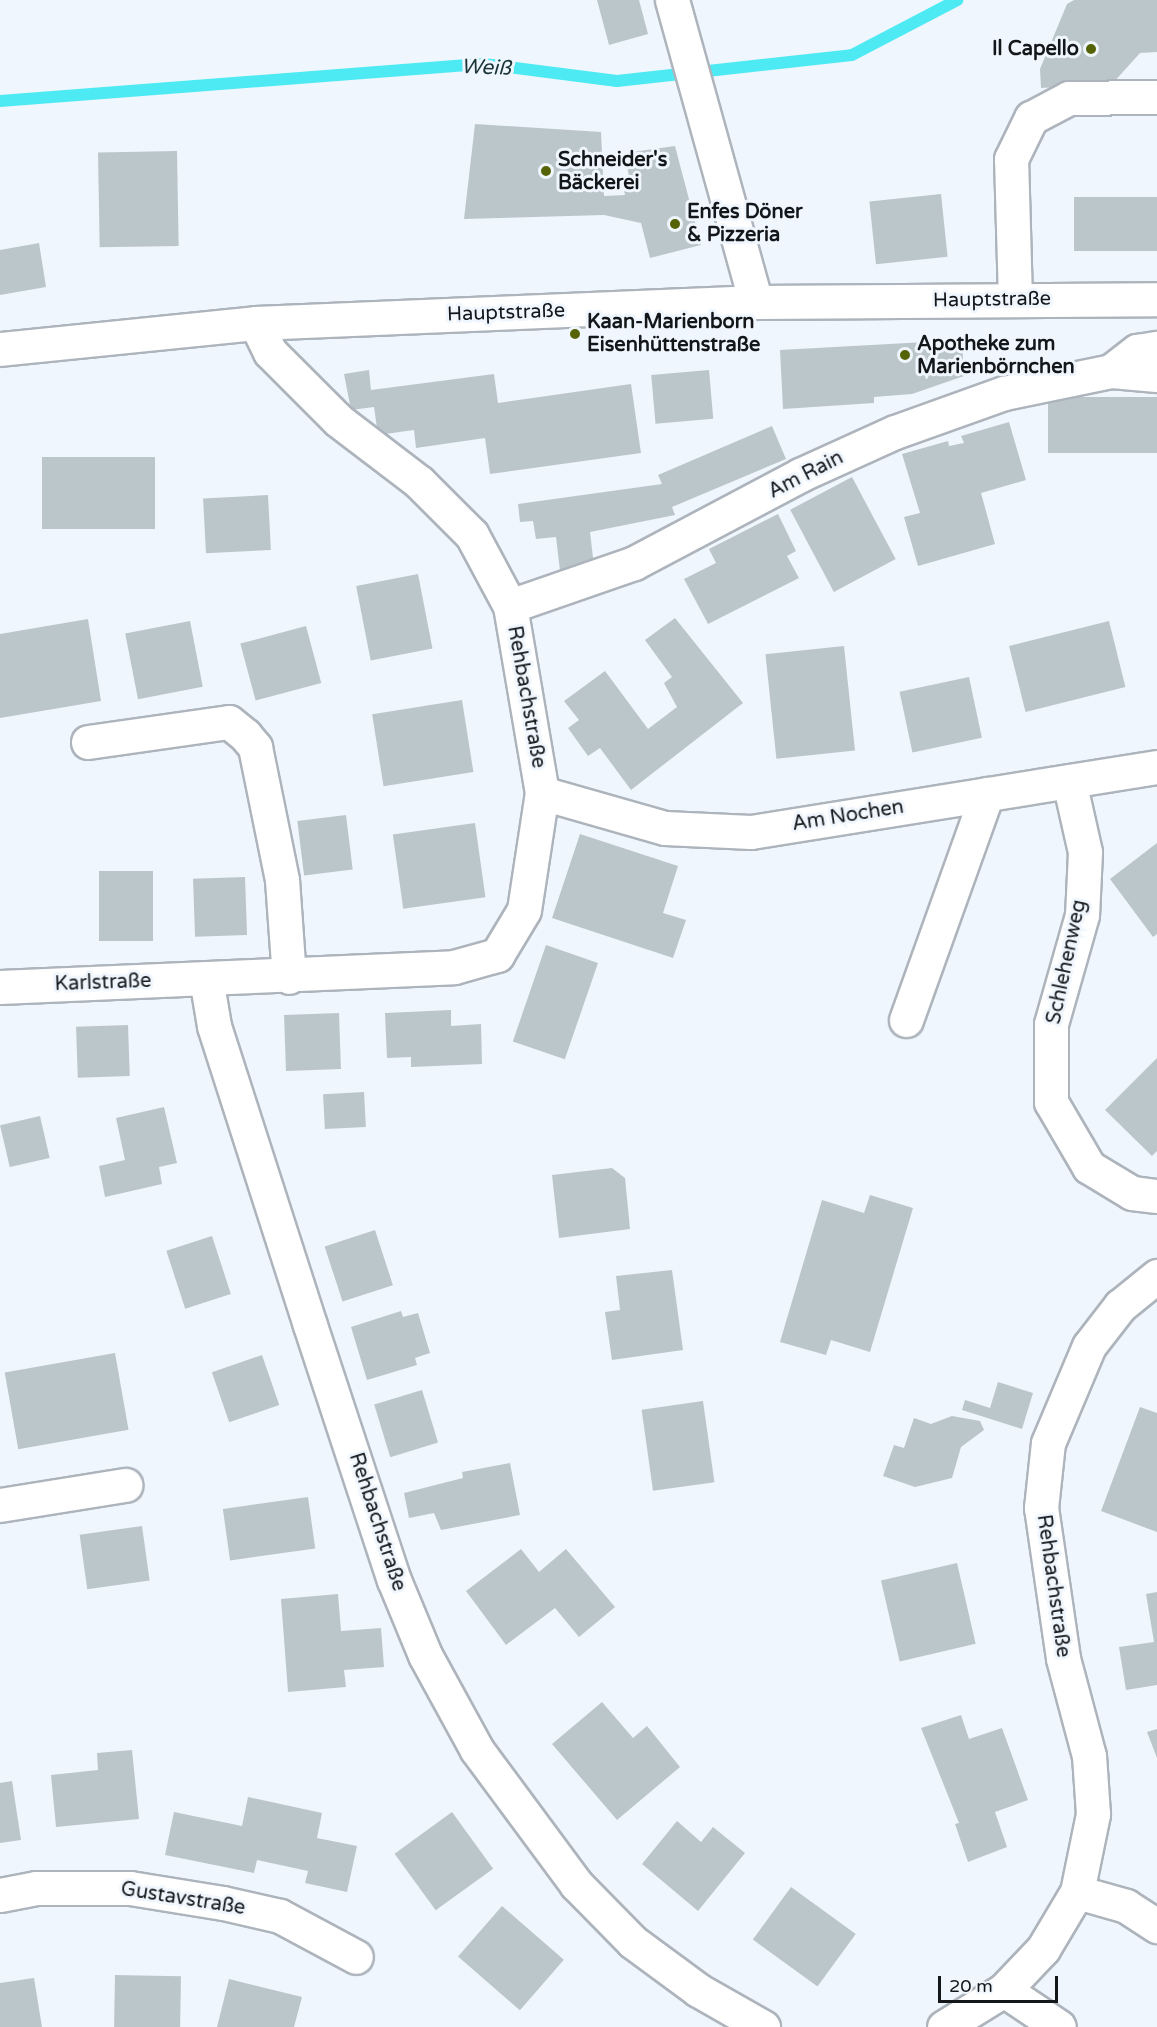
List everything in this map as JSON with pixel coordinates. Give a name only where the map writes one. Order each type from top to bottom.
[{"type":"street","points":[[673,5],[756,302]]},
{"type":"street","points":[[1015,300],[1011,159],[1031,117],[1069,98],[1157,97]]},
{"type":"street","name":"Hauptstraße","points":[[0,349],[256,323],[756,302],[1157,299]]},
{"type":"street","name":"Rehbachstraße","points":[[256,323],[270,352],[338,420],[419,482],[472,535],[510,606],[542,793],[524,910],[497,955],[454,967],[289,977],[206,978],[214,1026],[394,1580],[425,1655],[477,1750],[576,1884],[633,1942],[698,1990],[763,2027]]},
{"type":"street","name":"Am Rain","points":[[1111,371],[1137,351],[1157,348]]},
{"type":"street","name":"Am Rain","points":[[510,606],[634,564],[800,475],[896,432],[1004,393],[1111,371],[1157,375]]},
{"type":"street","points":[[88,742],[229,722],[245,735],[255,747],[282,880],[289,977]]},
{"type":"street","name":"Am Nochen","points":[[542,793],[665,828],[751,832],[1157,767]]},
{"type":"street","name":"Schlehenweg","points":[[1069,782],[1085,852],[1082,915],[1052,1024],[1051,1102],[1089,1167],[1132,1193],[1157,1196]]},
{"type":"street","points":[[906,1020],[987,794]]},
{"type":"street","name":"Karlstraße","points":[[0,987],[206,978]]},
{"type":"street","name":"Rehbachstraße","points":[[944,2027],[1004,1990],[1043,1949],[1077,1892],[1093,1814],[1089,1756],[1063,1658],[1041,1508],[1047,1443],[1089,1346],[1120,1305],[1157,1276]]},
{"type":"street","points":[[0,1505],[125,1485]]},
{"type":"street","name":"Gustavstraße","points":[[0,1895],[36,1888],[130,1888],[223,1903],[280,1916],[356,1957]]},
{"type":"street","points":[[1077,1892],[1126,1906],[1157,1926]]},
{"type":"street","points":[[1004,1990],[1059,2027]]},
{"type":"building","points":[[597,0],[639,0],[648,34],[609,45]]},
{"type":"building","points":[[1074,0],[1157,0],[1157,52],[1140,53],[1112,84],[1041,88],[1040,69],[1067,4]]},
{"type":"building","points":[[475,124],[601,132],[604,196],[625,195],[623,185],[630,183],[625,153],[675,146],[701,245],[650,258],[641,223],[604,215],[464,219]]},
{"type":"building","points":[[177,151],[179,246],[100,247],[98,152]]},
{"type":"building","points":[[941,194],[948,257],[876,264],[869,202]]},
{"type":"building","points":[[1074,197],[1157,197],[1157,251],[1074,251]]},
{"type":"building","points":[[39,243],[46,287],[0,295],[0,250]]},
{"type":"building","points":[[962,340],[964,376],[912,394],[874,397],[874,403],[783,409],[780,350]]},
{"type":"building","points":[[369,370],[371,390],[494,374],[498,403],[631,384],[641,453],[490,474],[485,438],[416,448],[414,430],[378,435],[374,407],[351,410],[344,374]]},
{"type":"building","points":[[709,370],[713,419],[655,424],[651,375]]},
{"type":"building","points":[[1048,397],[1157,397],[1157,453],[1048,453]]},
{"type":"building","points":[[1009,422],[1026,480],[981,493],[995,544],[918,566],[904,517],[920,513],[902,454],[948,441],[949,446],[964,443],[961,436]]},
{"type":"building","points":[[772,426],[786,459],[672,507],[675,515],[590,532],[594,566],[560,571],[556,537],[536,539],[533,521],[520,522],[518,504],[662,484],[658,475]]},
{"type":"building","points":[[42,457],[155,457],[155,529],[42,529]]},
{"type":"building","points":[[852,477],[896,559],[834,592],[790,510]]},
{"type":"building","points":[[268,495],[271,550],[206,553],[203,498]]},
{"type":"building","points":[[778,514],[796,551],[787,556],[799,578],[708,624],[684,579],[716,563],[709,549]]},
{"type":"building","points":[[418,574],[433,649],[371,661],[356,586]]},
{"type":"building","points":[[675,618],[743,703],[631,790],[600,748],[588,756],[568,728],[579,720],[564,701],[605,671],[648,729],[677,707],[664,683],[672,677],[645,640]]},
{"type":"building","points":[[88,619],[101,701],[0,718],[0,634]]},
{"type":"building","points":[[190,621],[203,687],[138,699],[125,634]]},
{"type":"building","points":[[1109,621],[1125,687],[1026,712],[1009,646]]},
{"type":"building","points":[[306,626],[321,683],[256,701],[240,644]]},
{"type":"building","points":[[844,646],[855,750],[776,759],[765,654]]},
{"type":"building","points":[[969,677],[982,738],[912,752],[900,692]]},
{"type":"building","points":[[462,700],[473,772],[384,786],[372,714]]},
{"type":"building","points":[[346,815],[353,870],[304,876],[297,821]]},
{"type":"building","points":[[475,823],[485,897],[403,909],[393,835]]},
{"type":"building","points":[[580,834],[678,866],[663,913],[686,920],[673,958],[552,918]]},
{"type":"building","points":[[1157,843],[1157,934],[1153,937],[1110,879]]},
{"type":"building","points":[[99,871],[153,871],[153,941],[99,941]]},
{"type":"building","points":[[245,877],[247,935],[195,937],[193,879]]},
{"type":"building","points":[[546,945],[598,963],[565,1059],[513,1041]]},
{"type":"building","points":[[451,1010],[451,1026],[481,1024],[482,1064],[411,1067],[411,1057],[387,1058],[385,1013]]},
{"type":"building","points":[[339,1013],[341,1069],[286,1071],[284,1015]]},
{"type":"building","points":[[128,1025],[130,1076],[78,1078],[76,1027]]},
{"type":"building","points":[[1157,1058],[1157,1151],[1152,1156],[1105,1110]]},
{"type":"building","points":[[364,1092],[366,1127],[325,1129],[323,1094]]},
{"type":"building","points":[[164,1107],[177,1163],[159,1167],[162,1184],[105,1197],[99,1166],[125,1160],[116,1118]]},
{"type":"building","points":[[40,1116],[50,1158],[10,1167],[0,1125]]},
{"type":"building","points":[[612,1168],[625,1178],[630,1229],[559,1238],[552,1175]]},
{"type":"building","points":[[870,1195],[913,1208],[870,1352],[831,1340],[826,1355],[780,1342],[822,1200],[864,1213]]},
{"type":"building","points":[[375,1230],[393,1285],[343,1302],[325,1246]]},
{"type":"building","points":[[212,1236],[231,1294],[185,1309],[166,1251]]},
{"type":"building","points":[[672,1270],[683,1350],[612,1360],[605,1312],[620,1310],[616,1276]]},
{"type":"building","points":[[401,1311],[403,1317],[418,1313],[430,1353],[415,1358],[417,1365],[367,1380],[351,1327]]},
{"type":"building","points":[[115,1353],[129,1430],[18,1449],[5,1372]]},
{"type":"building","points":[[262,1355],[279,1405],[229,1422],[212,1372]]},
{"type":"building","points":[[998,1382],[1033,1393],[1022,1429],[962,1410],[965,1400],[990,1408]]},
{"type":"building","points":[[422,1390],[438,1443],[390,1457],[374,1405]]},
{"type":"building","points":[[703,1401],[714,1482],[653,1491],[642,1410]]},
{"type":"building","points":[[1140,1407],[1157,1413],[1157,1532],[1101,1511]]},
{"type":"building","points":[[952,1416],[980,1421],[984,1430],[961,1447],[952,1478],[915,1487],[883,1476],[894,1445],[904,1448],[914,1418],[931,1424]]},
{"type":"building","points":[[510,1463],[520,1515],[441,1530],[434,1513],[409,1518],[404,1493],[463,1478],[462,1472]]},
{"type":"building","points":[[308,1497],[315,1548],[230,1560],[223,1509]]},
{"type":"building","points":[[142,1526],[150,1580],[87,1589],[80,1535]]},
{"type":"building","points":[[521,1549],[539,1572],[566,1549],[615,1607],[579,1637],[555,1608],[506,1645],[466,1591]]},
{"type":"building","points":[[957,1563],[976,1644],[900,1661],[881,1581]]},
{"type":"building","points":[[1157,1592],[1157,1685],[1126,1690],[1119,1647],[1154,1642],[1146,1594]]},
{"type":"building","points":[[338,1594],[341,1631],[381,1628],[384,1667],[344,1670],[346,1687],[288,1692],[281,1599]]},
{"type":"building","points":[[602,1702],[633,1738],[647,1726],[680,1767],[617,1820],[552,1744]]},
{"type":"building","points":[[961,1715],[969,1739],[1002,1728],[1028,1800],[995,1812],[1007,1847],[968,1862],[955,1824],[959,1823],[921,1728]]},
{"type":"building","points":[[1157,1729],[1157,1758],[1147,1732]]},
{"type":"building","points":[[132,1750],[139,1819],[56,1827],[51,1775],[98,1770],[97,1753]]},
{"type":"building","points":[[12,1781],[21,1840],[0,1843],[0,1783]]},
{"type":"building","points":[[248,1797],[322,1813],[317,1838],[357,1846],[347,1892],[305,1883],[308,1871],[257,1860],[254,1873],[165,1855],[174,1812],[242,1826]]},
{"type":"building","points":[[452,1812],[493,1869],[436,1910],[395,1854]]},
{"type":"building","points":[[677,1821],[701,1842],[713,1827],[745,1853],[698,1911],[642,1864]]},
{"type":"building","points":[[791,1887],[856,1934],[818,1987],[753,1940]]},
{"type":"building","points":[[502,1906],[564,1960],[520,2010],[458,1957]]},
{"type":"building","points":[[115,1975],[181,1976],[180,2027],[114,2027]]},
{"type":"building","points":[[34,1978],[42,2027],[0,2027],[0,1983]]},
{"type":"building","points":[[229,1979],[302,1997],[294,2027],[217,2027]]},
{"type":"waterway","name":"Weiß","points":[[0,101],[484,64],[617,81],[852,55],[957,0]]},
{"type":"place","name":"Il Capello","points":[[1091,49]]},
{"type":"place","name":"Schneider's Bäckerei","points":[[546,171]]},
{"type":"place","name":"Enfes Döner & Pizzeria","points":[[675,224]]},
{"type":"place","name":"Kaan-Marienborn Eisenhüttenstraße","points":[[575,334]]},
{"type":"place","name":"Apotheke zum Marienbörnchen","points":[[905,355]]}]
